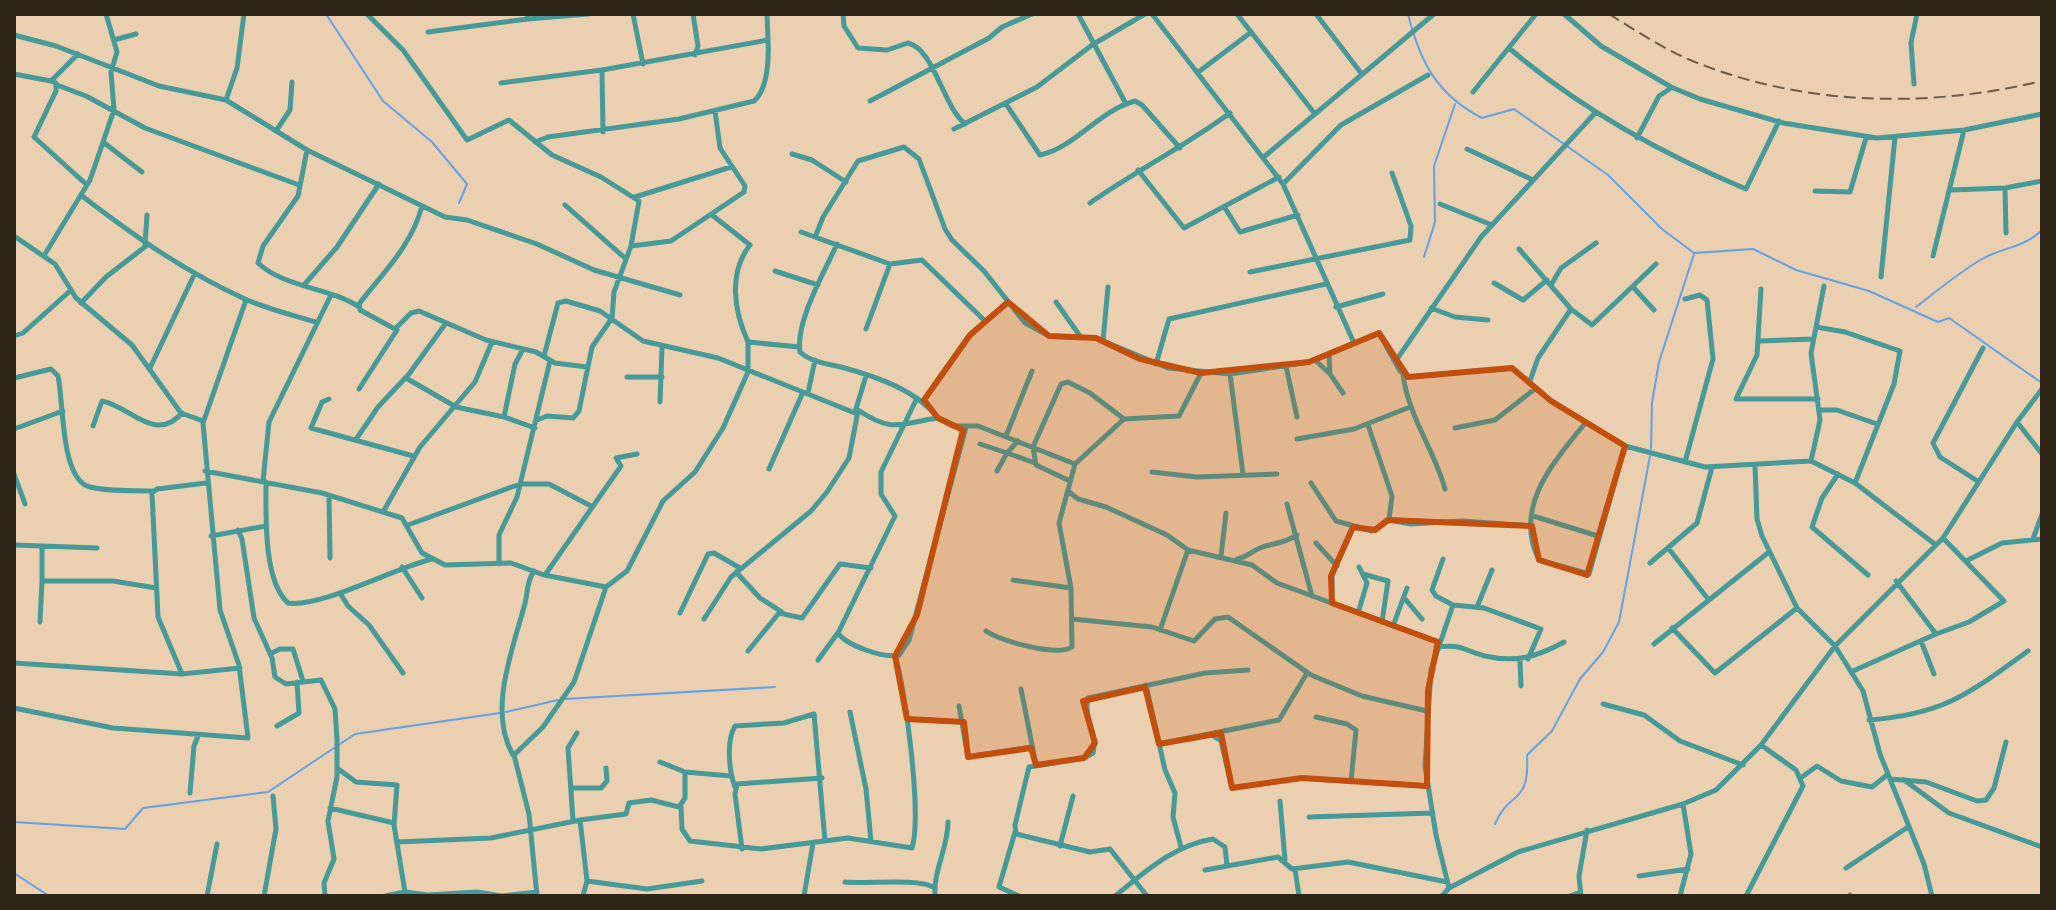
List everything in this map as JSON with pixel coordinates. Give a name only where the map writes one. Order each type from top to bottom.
[{"type":"street","points":[[45,254],[82,196],[113,112],[116,96],[111,70],[117,56],[106,14]]},
{"type":"street","points":[[226,100],[237,68],[244,14]]},
{"type":"street","points":[[367,14],[403,50],[467,140],[506,119],[552,155],[635,197],[640,206],[631,246],[613,297],[612,318],[595,339],[577,415],[537,420]]},
{"type":"street","points":[[428,32],[528,17],[588,14]]},
{"type":"street","points":[[633,14],[643,64]]},
{"type":"street","points":[[693,14],[698,46],[695,55]]},
{"type":"street","points":[[535,142],[548,137],[603,132],[715,111],[758,100],[768,62],[767,14]]},
{"type":"street","points":[[843,14],[844,26],[858,48],[887,50],[913,43],[933,69],[947,103],[965,124]]},
{"type":"street","points":[[870,101],[933,69],[1002,27],[1032,14]]},
{"type":"street","points":[[1078,14],[1126,104]]},
{"type":"street","points":[[954,129],[1037,87],[1092,45],[1145,14]]},
{"type":"street","points":[[1152,14],[1279,177],[1354,343]]},
{"type":"street","points":[[1237,14],[1315,114]]},
{"type":"street","points":[[1316,14],[1361,73]]},
{"type":"street","points":[[1265,156],[1434,14]]},
{"type":"street","points":[[1473,92],[1536,14]]},
{"type":"street","points":[[1564,14],[1601,46],[1671,87],[1779,121],[1866,138],[1964,130],[2042,114]]},
{"type":"street","points":[[1914,84],[1911,43],[1917,14]]},
{"type":"street","points":[[1197,73],[1250,33]]},
{"type":"street","points":[[114,40],[136,34]]},
{"type":"street","points":[[14,35],[78,54],[111,70],[164,88],[226,100],[307,150],[445,217],[467,220],[537,244],[567,260],[680,295]]},
{"type":"street","points":[[501,83],[643,64],[768,40]]},
{"type":"street","points":[[1509,48],[1595,113],[1637,138],[1746,189],[1779,121]]},
{"type":"street","points":[[78,54],[54,83],[34,137],[87,185]]},
{"type":"street","points":[[602,70],[603,132]]},
{"type":"street","points":[[14,74],[54,83],[228,161],[299,185]]},
{"type":"street","points":[[1283,184],[1341,125],[1428,75]]},
{"type":"street","points":[[276,131],[290,110],[292,82]]},
{"type":"street","points":[[1637,138],[1659,96],[1671,87]]},
{"type":"street","points":[[1006,104],[1040,155],[1060,150],[1094,121],[1135,101],[1180,148]]},
{"type":"street","points":[[631,246],[671,241],[744,192],[744,184],[718,143],[715,111]]},
{"type":"street","points":[[1090,203],[1138,170],[1180,148],[1230,113]]},
{"type":"street","points":[[1395,362],[1460,263],[1531,179],[1595,113]]},
{"type":"street","points":[[1933,256],[1964,130]]},
{"type":"street","points":[[1881,277],[1895,137]]},
{"type":"street","points":[[1815,191],[1850,192],[1866,138]]},
{"type":"street","points":[[103,142],[142,172]]},
{"type":"street","points":[[816,235],[823,217],[861,158],[904,147],[911,149],[927,177],[945,229],[1034,330],[1049,336],[1103,341],[1156,364],[1201,373],[1230,374],[1315,360],[1379,333],[1403,374],[1410,407],[1445,489]]},
{"type":"street","points":[[1467,149],[1531,179]]},
{"type":"street","points":[[307,150],[296,199],[263,246],[257,261],[264,268],[331,294],[398,329]]},
{"type":"street","points":[[792,154],[812,160],[846,182]]},
{"type":"street","points":[[635,197],[731,167]]},
{"type":"street","points":[[1138,170],[1182,227],[1225,208],[1279,177]]},
{"type":"street","points":[[1250,272],[1410,240],[1411,226],[1392,173]]},
{"type":"street","points":[[1951,190],[2005,188],[2042,181]]},
{"type":"street","points":[[304,285],[337,247],[379,184]]},
{"type":"street","points":[[2005,188],[2006,233]]},
{"type":"street","points":[[82,196],[146,245],[195,273],[246,300],[316,322]]},
{"type":"street","points":[[1440,204],[1492,225]]},
{"type":"street","points":[[565,205],[567,210],[626,259]]},
{"type":"street","points":[[359,307],[404,249],[417,225],[422,206]]},
{"type":"street","points":[[1225,208],[1243,232],[1298,215]]},
{"type":"street","points":[[81,303],[146,245],[147,215]]},
{"type":"street","points":[[514,755],[543,727],[574,682],[606,587],[622,577],[632,564],[666,496],[699,466],[727,420],[748,372],[748,342],[734,297],[739,264],[750,245],[712,215]]},
{"type":"street","points":[[801,232],[890,264],[922,260],[984,320]]},
{"type":"street","points":[[14,236],[45,254],[55,264],[70,291],[126,339],[182,413],[203,421]]},
{"type":"street","points":[[1494,283],[1523,300],[1549,283],[1561,268],[1596,243]]},
{"type":"street","points":[[837,244],[818,285],[799,347],[804,356],[902,388],[924,400],[938,418],[953,426],[997,432],[1075,464]]},
{"type":"street","points":[[1519,249],[1571,309],[1592,325],[1656,264]]},
{"type":"street","points":[[866,329],[890,264]]},
{"type":"street","points":[[775,271],[818,285]]},
{"type":"street","points":[[150,368],[195,273]]},
{"type":"street","points":[[1156,364],[1169,319],[1326,284]]},
{"type":"street","points":[[1811,461],[1819,430],[1813,339],[1824,286]]},
{"type":"street","points":[[1103,341],[1108,287]]},
{"type":"street","points":[[1633,287],[1654,310]]},
{"type":"street","points":[[1761,289],[1757,355],[1736,399],[1818,399]]},
{"type":"street","points":[[14,336],[23,333],[70,291]]},
{"type":"street","points":[[331,294],[269,422],[264,482],[266,526],[277,587],[285,601],[295,604],[340,593],[402,567],[432,559]]},
{"type":"street","points":[[1336,307],[1383,294]]},
{"type":"street","points":[[1685,299],[1700,295],[1707,300],[1713,355],[1685,462]]},
{"type":"street","points":[[14,708],[113,728],[248,738],[240,668],[220,610],[206,483],[203,421],[246,300]]},
{"type":"street","points":[[499,564],[499,535],[520,484],[535,428],[558,303],[566,301],[612,318],[636,337],[662,347],[691,349],[874,420],[900,427],[938,418]]},
{"type":"street","points":[[924,400],[953,356],[984,320],[1008,302]]},
{"type":"street","points":[[1056,302],[1081,337]]},
{"type":"street","points":[[1431,308],[1455,317],[1488,320]]},
{"type":"street","points":[[1530,381],[1538,358],[1571,309]]},
{"type":"street","points":[[359,389],[398,329],[414,311],[492,342],[523,349],[547,359],[587,367]]},
{"type":"street","points":[[357,438],[381,403],[406,378],[446,323]]},
{"type":"street","points":[[1816,327],[1845,332],[1900,351],[1894,384],[1855,483]]},
{"type":"street","points":[[1759,341],[1813,339]]},
{"type":"street","points":[[383,512],[414,456],[480,374],[492,342]]},
{"type":"street","points":[[748,342],[799,347]]},
{"type":"street","points":[[660,402],[662,347]]},
{"type":"street","points":[[1979,482],[1940,457],[1933,443],[1983,348]]},
{"type":"street","points":[[504,417],[515,364],[523,349]]},
{"type":"street","points":[[1329,355],[1330,374]]},
{"type":"street","points":[[769,469],[806,392],[815,360]]},
{"type":"street","points":[[1315,360],[1343,393]]},
{"type":"street","points":[[1286,366],[1297,417]]},
{"type":"street","points":[[1403,374],[1419,377],[1508,367],[1625,446],[1712,467],[1811,461],[1855,483],[1936,545]]},
{"type":"street","points":[[14,378],[51,369],[58,376],[75,478],[90,487],[154,491],[206,483]]},
{"type":"street","points":[[1006,436],[1032,371]]},
{"type":"street","points":[[986,631],[997,638],[1028,646],[1064,651],[1072,647],[1071,588],[1059,523],[1075,464],[1124,419],[1179,416],[1201,373]]},
{"type":"street","points":[[1230,374],[1243,474]]},
{"type":"street","points":[[704,619],[738,570],[811,511],[827,492],[849,458],[866,375]]},
{"type":"street","points":[[627,377],[662,377]]},
{"type":"street","points":[[406,378],[456,407],[504,417],[535,428]]},
{"type":"street","points":[[1035,463],[1033,447],[1057,391],[1065,382],[1090,393],[1124,419]]},
{"type":"street","points":[[1455,428],[1495,420],[1536,388]]},
{"type":"street","points":[[1442,896],[1448,885],[1518,852],[1683,804],[1716,790],[1761,745],[1835,646],[1896,581],[1943,538],[2041,390]]},
{"type":"street","points":[[818,660],[838,633],[895,516],[881,494],[880,478],[900,427],[917,398]]},
{"type":"street","points":[[329,399],[322,402],[311,428],[357,438],[414,456]]},
{"type":"street","points":[[93,426],[102,401],[153,426],[170,423],[182,413]]},
{"type":"street","points":[[1297,439],[1368,425],[1410,407]]},
{"type":"street","points":[[1819,410],[1837,410],[1877,424]]},
{"type":"street","points":[[14,429],[63,411]]},
{"type":"street","points":[[1586,422],[1537,486],[1532,526],[1539,560],[1587,575],[1625,446]]},
{"type":"street","points":[[2017,422],[2042,454]]},
{"type":"street","points":[[1368,425],[1392,496],[1389,520]]},
{"type":"street","points":[[895,656],[909,640],[966,426]]},
{"type":"street","points":[[995,447],[997,432]]},
{"type":"street","points":[[997,471],[1018,441]]},
{"type":"street","points":[[980,444],[1035,463],[1070,481]]},
{"type":"street","points":[[545,575],[621,466],[616,458],[637,454]]},
{"type":"street","points":[[1755,466],[1757,519],[1769,552],[1797,608],[1835,646],[1863,691],[1888,777],[1932,896]]},
{"type":"street","points":[[1650,563],[1697,523],[1712,467]]},
{"type":"street","points":[[205,471],[329,495],[402,518],[417,546],[432,559],[455,566],[499,564],[606,587]]},
{"type":"street","points":[[1152,472],[1197,477],[1277,474]]},
{"type":"street","points":[[14,474],[25,504]]},
{"type":"street","points":[[1838,474],[1822,498],[1812,527],[1868,575]]},
{"type":"street","points":[[1311,483],[1330,515],[1353,528],[1375,530],[1389,520],[1411,524],[1462,521],[1532,526]]},
{"type":"street","points":[[408,525],[520,484],[549,484],[591,506]]},
{"type":"street","points":[[154,491],[158,617],[182,674]]},
{"type":"street","points":[[1068,491],[1078,499],[1106,507],[1167,535],[1188,550],[1252,565],[1277,583],[1437,645],[1464,646],[1488,657],[1520,661],[1564,642]]},
{"type":"street","points":[[329,495],[330,558]]},
{"type":"street","points":[[1287,504],[1312,597]]},
{"type":"street","points":[[1221,556],[1226,513]]},
{"type":"street","points":[[2033,539],[2042,514]]},
{"type":"street","points":[[1533,516],[1598,536]]},
{"type":"street","points":[[211,536],[266,526]]},
{"type":"street","points":[[1332,603],[1331,579],[1353,528]]},
{"type":"street","points":[[238,530],[245,553],[254,618],[270,654],[276,678],[286,684],[321,680],[331,699],[337,768],[328,825],[334,859],[324,883],[325,896]]},
{"type":"street","points":[[1233,561],[1250,557],[1264,547],[1279,546],[1297,535]]},
{"type":"street","points":[[1853,671],[1969,622],[2004,601],[1943,538]]},
{"type":"street","points":[[1966,561],[2002,543],[2042,539]]},
{"type":"street","points":[[1316,543],[1337,566]]},
{"type":"street","points":[[14,545],[97,548]]},
{"type":"street","points":[[40,622],[42,548]]},
{"type":"street","points":[[1669,549],[1708,599]]},
{"type":"street","points":[[1160,630],[1188,550]]},
{"type":"street","points":[[1654,644],[1769,552]]},
{"type":"street","points":[[680,613],[708,554],[714,553],[738,570],[760,598],[782,612],[802,618],[840,564],[871,568]]},
{"type":"street","points":[[1443,559],[1432,590],[1436,596],[1453,605],[1477,607],[1541,629],[1528,659]]},
{"type":"street","points":[[402,567],[422,598]]},
{"type":"street","points":[[1358,613],[1367,583],[1359,567]]},
{"type":"street","points":[[1477,607],[1492,570]]},
{"type":"street","points":[[385,896],[405,892],[502,896],[537,894],[532,830],[514,755],[507,744],[505,677],[534,571]]},
{"type":"street","points":[[1363,574],[1388,581],[1382,622]]},
{"type":"street","points":[[1013,580],[1071,588]]},
{"type":"street","points":[[42,581],[113,581],[156,588]]},
{"type":"street","points":[[1896,581],[1936,634]]},
{"type":"street","points":[[1393,626],[1407,588]]},
{"type":"street","points":[[340,593],[348,606],[369,625],[403,673]]},
{"type":"street","points":[[1405,599],[1422,619]]},
{"type":"street","points":[[1448,885],[1427,786],[1427,711],[1437,645],[1444,637],[1453,605]]},
{"type":"street","points":[[1672,628],[1715,673],[1797,608]]},
{"type":"street","points":[[748,651],[782,612]]},
{"type":"street","points":[[1072,619],[1160,630],[1194,641],[1215,619],[1228,617],[1307,673],[1362,696],[1427,711]]},
{"type":"street","points":[[838,633],[844,640],[895,656]]},
{"type":"street","points":[[1921,641],[1934,674]]},
{"type":"street","points":[[270,654],[280,649],[293,649],[300,682],[299,713],[277,726]]},
{"type":"street","points":[[1869,720],[1918,714],[1942,707],[1987,682],[2028,651]]},
{"type":"street","points":[[685,772],[682,829],[690,841],[703,840],[742,849],[848,838],[908,848],[913,845],[907,719],[895,656]]},
{"type":"street","points":[[1520,661],[1521,686]]},
{"type":"street","points":[[14,663],[182,674],[240,668]]},
{"type":"street","points":[[1019,896],[999,887],[1029,767],[1090,755],[1095,743],[1086,712],[1088,698],[1209,673],[1248,670]]},
{"type":"street","points":[[1159,744],[1279,720],[1307,673]]},
{"type":"street","points":[[1146,685],[1159,744],[1175,793],[1173,817],[1181,847]]},
{"type":"street","points":[[1021,689],[1036,765]]},
{"type":"street","points":[[1603,704],[1644,715],[1680,741],[1743,765]]},
{"type":"street","points":[[959,706],[968,757],[1031,747]]},
{"type":"street","points":[[850,712],[866,789],[871,841]]},
{"type":"street","points":[[742,849],[731,776],[730,736],[735,726],[784,723],[814,714],[822,778],[825,841]]},
{"type":"street","points":[[1316,717],[1347,724],[1356,730],[1351,781]]},
{"type":"street","points":[[907,719],[962,722]]},
{"type":"street","points":[[577,733],[568,748],[587,881],[583,896]]},
{"type":"street","points":[[1212,735],[1221,741],[1232,788],[1302,778],[1427,786]]},
{"type":"street","points":[[190,793],[194,746],[198,736]]},
{"type":"street","points":[[1802,777],[1817,766],[1841,781],[1872,787],[1888,777],[1902,778],[1926,782],[1977,801],[1986,800],[1994,788],[2006,742]]},
{"type":"street","points":[[1746,896],[1803,786],[1802,777],[1761,745]]},
{"type":"street","points":[[660,762],[685,772],[731,776]]},
{"type":"street","points":[[337,768],[356,782],[397,785],[394,823],[405,892]]},
{"type":"street","points":[[572,788],[601,788],[607,781],[606,768]]},
{"type":"street","points":[[735,787],[740,784],[822,778]]},
{"type":"street","points":[[1902,778],[1949,813],[2042,847]]},
{"type":"street","points":[[264,896],[276,829],[273,796]]},
{"type":"street","points":[[1060,846],[1073,796]]},
{"type":"street","points":[[397,842],[491,838],[576,820],[626,814],[629,803],[636,799],[681,806]]},
{"type":"street","points":[[1280,801],[1285,861]]},
{"type":"street","points":[[1680,896],[1688,869],[1691,838],[1683,804]]},
{"type":"street","points":[[330,808],[394,823]]},
{"type":"street","points":[[1309,817],[1433,813]]},
{"type":"street","points":[[935,896],[933,887],[947,842],[948,822]]},
{"type":"street","points":[[1846,868],[1908,827]]},
{"type":"street","points":[[1570,896],[1580,894],[1579,876],[1587,830]]},
{"type":"street","points":[[1015,831],[1022,838],[1090,852],[1110,849],[1147,896]]},
{"type":"street","points":[[1115,896],[1181,847],[1213,839],[1225,847],[1227,866]]},
{"type":"street","points":[[804,896],[813,843]]},
{"type":"street","points":[[207,896],[217,844]]},
{"type":"street","points":[[1205,870],[1278,857],[1295,869],[1299,896]]},
{"type":"street","points":[[1295,869],[1348,862],[1448,885]]},
{"type":"street","points":[[1639,876],[1688,869]]},
{"type":"street","points":[[587,881],[646,893],[702,881]]},
{"type":"street","points":[[845,882],[878,885],[905,882],[933,887]]},
{"type":"highlighted area","points":[[1008,302],[1049,336],[1096,338],[1140,359],[1201,373],[1309,362],[1379,333],[1408,377],[1512,368],[1551,401],[1625,446],[1587,575],[1539,560],[1532,526],[1388,520],[1375,530],[1353,527],[1331,576],[1332,603],[1438,642],[1428,690],[1427,786],[1302,778],[1232,788],[1221,733],[1159,744],[1145,687],[1083,701],[1095,743],[1084,758],[1036,765],[1031,748],[968,757],[964,722],[907,719],[895,656],[917,615],[963,430],[938,418],[924,400],[970,335]]},
{"type":"waterway","points":[[326,14],[383,101],[432,142],[467,184],[459,203]]},
{"type":"waterway","points":[[1408,14],[1425,62],[1453,99],[1482,118],[1514,109],[1608,175],[1662,229],[1694,253],[1753,249],[1796,270],[1869,291],[1938,322],[1949,318],[2042,383]]},
{"type":"waterway","points":[[1424,257],[1435,222],[1434,166],[1455,104]]},
{"type":"waterway","points":[[1916,307],[1982,259],[2021,244],[2042,230]]},
{"type":"waterway","points":[[1651,449],[1652,403],[1659,362],[1694,254]]},
{"type":"waterway","points":[[1495,824],[1506,806],[1522,790],[1527,755],[1552,731],[1580,679],[1603,652],[1619,622],[1650,456]]},
{"type":"waterway","points":[[564,699],[775,687]]},
{"type":"waterway","points":[[506,712],[558,700]]},
{"type":"waterway","points":[[14,822],[125,829],[143,808],[268,792],[355,734],[500,713]]},
{"type":"waterway","points":[[14,873],[49,896]]},
{"type":"railway","points":[[1609,14],[1665,48],[1700,64],[1741,78],[1826,95],[1913,99],[1956,96],[2042,81]]}]
